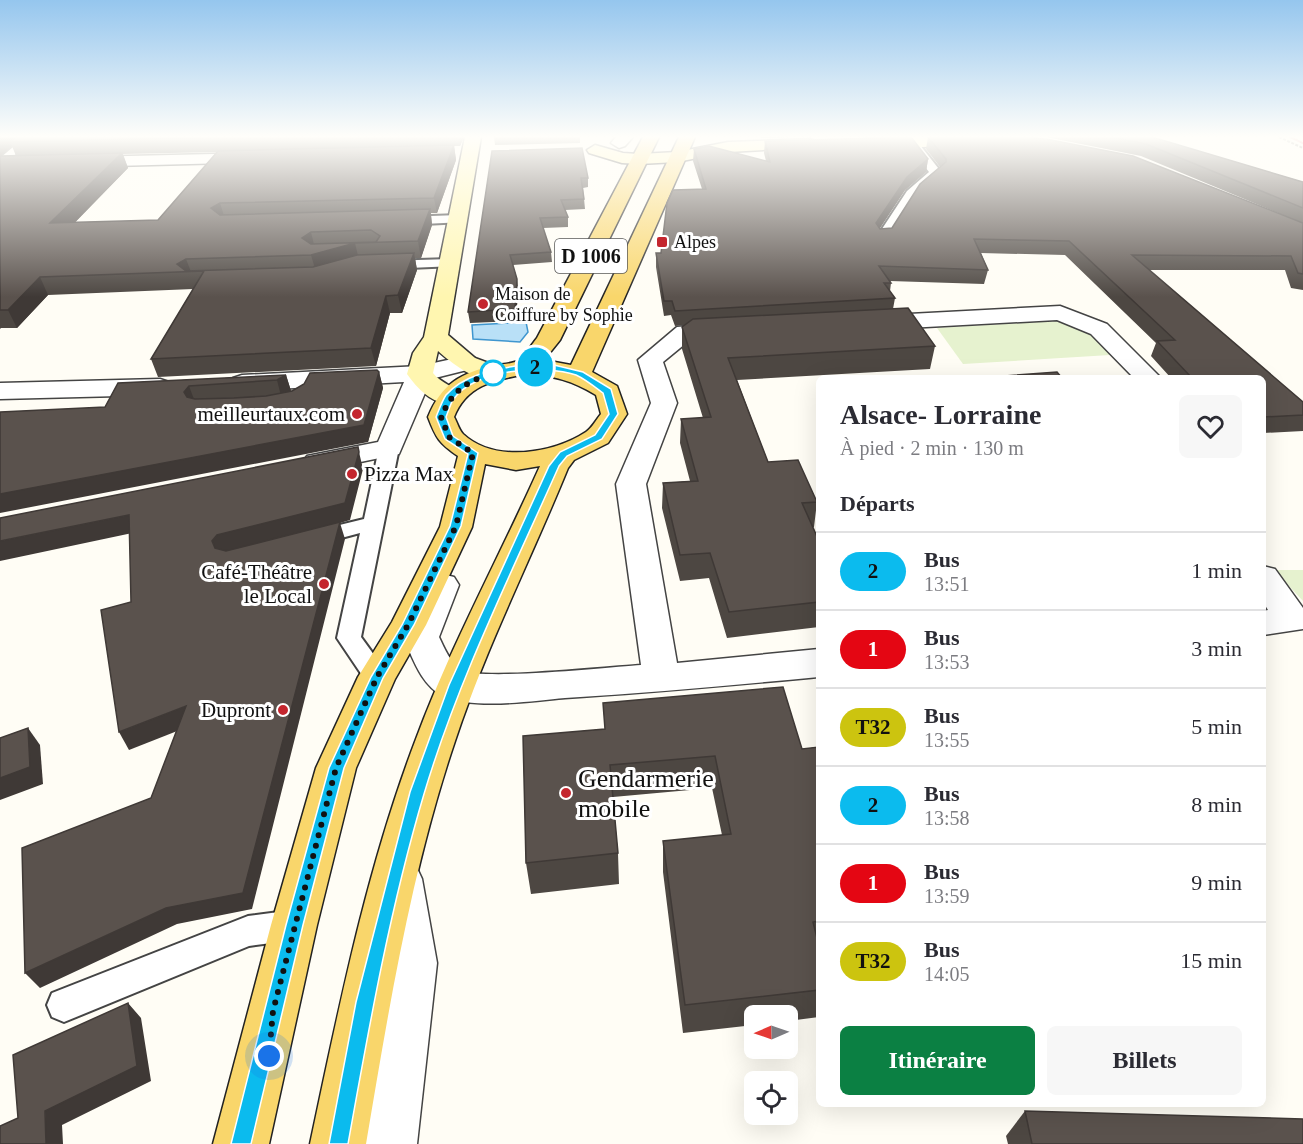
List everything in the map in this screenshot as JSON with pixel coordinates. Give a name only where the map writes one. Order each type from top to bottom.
[{"type":"main road","name":"D 1006","points":[[526,367],[548,340],[623,190]]},
{"type":"main road","name":"D 1006","points":[[579,374],[662,190]]},
{"type":"main road","points":[[526,367],[554,368],[579,374],[608,391],[614,414],[598,437],[564,454],[516,461],[473,453],[449,437],[441,417],[450,397],[468,383],[493,373],[526,367]]},
{"type":"main road","points":[[241,1144],[294,925],[336,768],[377,677],[408,625],[456,526],[473,453]]},
{"type":"main road","points":[[338,1144],[365,1002],[417,792],[455,685],[554,466],[564,454]]},
{"type":"street","points":[[286,468],[388,448],[420,374],[425,353],[436,337],[464,190]]},
{"type":"street","points":[[849,324],[1060,313],[1099,329],[1145,375]]},
{"type":"street","points":[[661,678],[631,484],[664,404],[650,360],[685,332],[755,329]]},
{"type":"street","points":[[436,337],[466,363],[493,373]]},
{"type":"street","points":[[214,384],[299,389],[420,374],[466,363]]},
{"type":"street","points":[[420,374],[430,387],[450,397]]},
{"type":"street","points":[[0,391],[179,386]]},
{"type":"street","points":[[443,555],[444,581],[421,638],[437,669],[455,685],[494,688],[661,678],[816,663]]},
{"type":"street","points":[[1266,581],[1293,620],[1266,623]]},
{"type":"street","points":[[389,1144],[413,963],[397,868]]},
{"type":"street","points":[[262,1144],[273,1011]]},
{"type":"lane","points":[[883,238],[915,190]]},
{"type":"lane","points":[[388,221],[459,219]]},
{"type":"lane","points":[[371,260],[452,257]]},
{"type":"lane","points":[[377,677],[349,638],[388,448]]},
{"type":"lane","points":[[301,542],[373,523]]},
{"type":"lane","points":[[64,1005],[248,931],[294,925]]},
{"type":"green space","points":[[1076,320],[1110,355],[963,364],[937,328]]},
{"type":"green space","points":[[1274,570],[1303,570],[1303,601]]},
{"type":"water","points":[[526,322],[528,332],[520,342],[473,339],[472,325]]},
{"type":"building","points":[[0,190],[84,190],[50,223],[158,220],[184,190],[437,190],[434,198],[220,203],[211,208],[220,215],[430,209],[418,241],[355,243],[311,255],[186,259],[177,264],[186,271],[313,267],[357,255],[414,253],[398,295],[386,296],[371,348],[151,359],[204,271],[40,277],[8,310],[0,310]],"holes":[[[371,230],[380,236],[376,242],[311,244],[302,238],[311,232]]]},
{"type":"building","points":[[486,190],[583,190],[584,199],[561,200],[568,217],[540,218],[551,252],[510,255],[517,279],[515,309],[468,312]]},
{"type":"building","points":[[673,190],[898,190],[876,223],[880,229],[892,228],[916,190],[1220,190],[1303,223],[1303,274],[1298,273],[1291,256],[1132,255],[1303,402],[1303,415],[1266,417],[1266,375],[1189,375],[1157,341],[1175,340],[1069,241],[974,239],[988,270],[879,266],[891,283],[884,283],[895,298],[675,311],[672,301],[664,301],[656,253],[661,253],[667,203]]},
{"type":"building","points":[[1260,190],[1303,190],[1303,208]]},
{"type":"building","points":[[908,308],[935,346],[728,358],[768,462],[798,460],[816,500],[816,502],[802,503],[816,534],[816,602],[729,612],[710,553],[680,555],[663,483],[698,481],[681,419],[711,417],[682,327],[693,319]]},
{"type":"building","points":[[377,370],[379,372],[364,425],[0,494],[0,412],[105,407],[118,383],[286,375],[277,380],[189,386],[184,392],[187,397],[195,399],[234,398],[266,396],[292,391],[304,384],[310,373]]},
{"type":"building","points":[[1057,372],[1060,375],[1017,375]]},
{"type":"building","points":[[358,447],[359,452],[345,503],[217,535],[212,541],[215,548],[226,551],[340,522],[243,893],[166,908],[25,973],[22,848],[151,798],[186,706],[119,732],[101,610],[131,602],[129,515],[0,541],[0,518]]},
{"type":"building","points":[[783,687],[802,749],[816,747],[816,922],[813,922],[816,934],[816,990],[685,1005],[663,841],[731,834],[715,756],[610,765],[618,853],[526,863],[523,736],[605,729],[603,703]]},
{"type":"building","points":[[28,728],[30,767],[0,778],[0,738]]},
{"type":"building","points":[[128,1003],[137,1066],[45,1111],[46,1144],[0,1144],[0,1126],[18,1118],[13,1055]]},
{"type":"building","points":[[1025,1111],[1303,1119],[1303,1144],[1032,1144]]},
{"type":"bus line","name":"2","points":[[241,1144],[294,925],[336,768],[377,677],[408,625],[456,526],[473,453],[449,437],[441,417],[450,397],[468,383],[493,373],[526,367],[554,368],[579,374],[608,391],[614,414],[598,437],[564,454],[554,466],[455,685],[417,792],[397,868],[365,1002],[338,1144]]},
{"type":"place","name":"Alpes","points":[[662,242]]},
{"type":"place","name":"Maison de Coiffure by Sophie","points":[[483,304]]},
{"type":"place","name":"meilleurtaux.com","points":[[357,414]]},
{"type":"place","name":"Pizza Max","points":[[352,474]]},
{"type":"place","name":"Café-Théâtre le Local","points":[[324,584]]},
{"type":"place","name":"Dupront","points":[[283,710]]},
{"type":"place","name":"Gendarmerie mobile","points":[[566,793]]},
{"type":"route","points":[[269,1056],[273,1011],[336,768],[377,677],[408,625],[456,526],[473,453],[449,437],[441,417],[450,397],[468,383],[493,373]]}]
